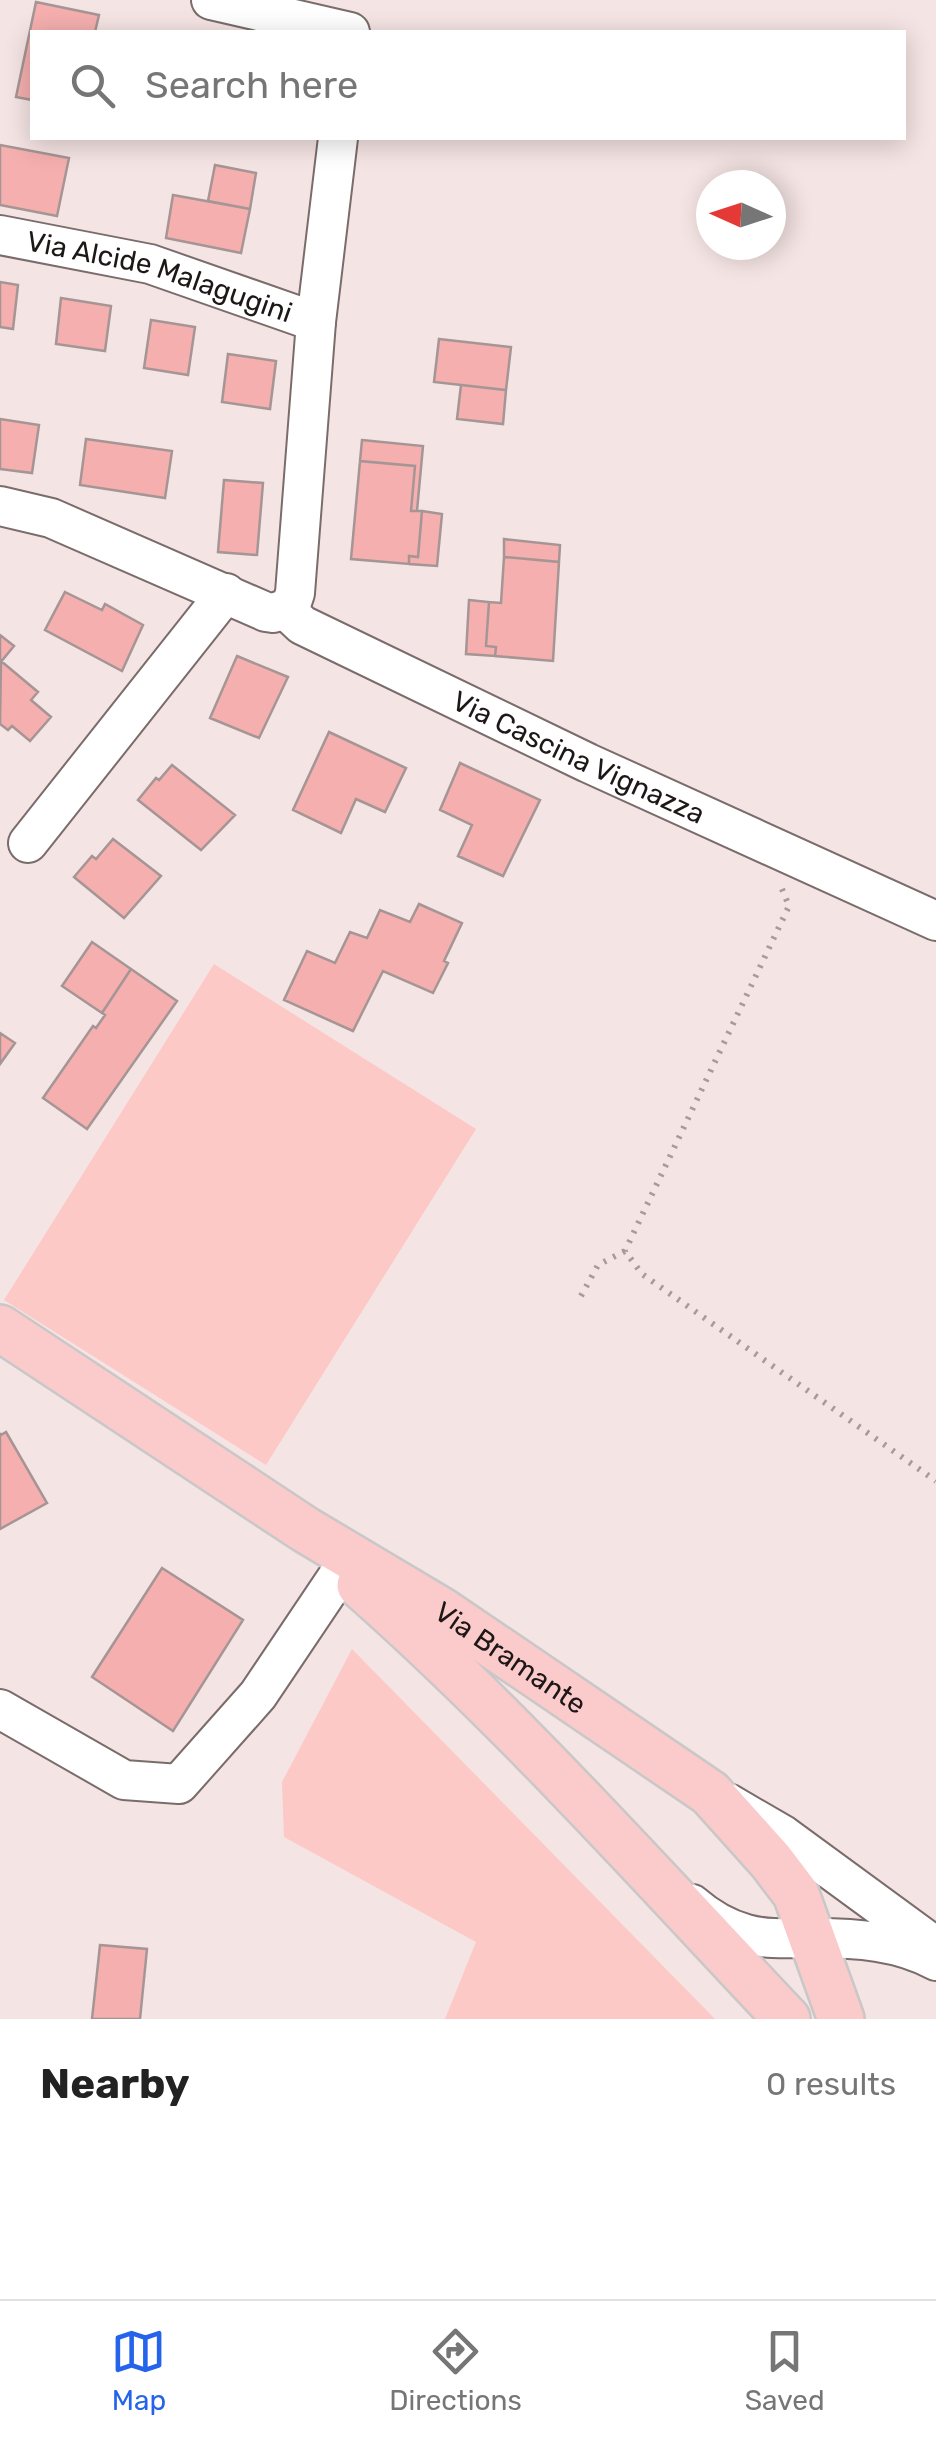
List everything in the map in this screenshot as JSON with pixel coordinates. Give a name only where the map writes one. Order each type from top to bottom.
[{"type":"main road","name":"Via Bramante","points":[[0,1328],[306,1530],[442,1611],[710,1792],[796,1894],[842,2019]]},
{"type":"main road","name":"Via Bramante","points":[[306,1530],[342,1570],[424,1642],[615,1836],[787,2019]]},
{"type":"street","points":[[211,0],[341,30]]},
{"type":"street","points":[[286,609],[295,593],[316,322],[338,140]]},
{"type":"street","name":"Via Alcide Malagugini","points":[[0,235],[150,264],[316,322]]},
{"type":"street","name":"Via Cascina Vignazza","points":[[0,506],[50,518],[266,612],[286,609],[302,625],[588,763],[936,921]]},
{"type":"street","points":[[28,843],[226,593]]},
{"type":"street","points":[[0,1709],[124,1780],[179,1784],[258,1695],[342,1570]]},
{"type":"street","name":"Via Bramante","points":[[710,1792],[783,1835],[936,1946]]},
{"type":"street","name":"Via Bramante","points":[[615,1836],[710,1920],[746,1934],[902,1946],[936,1961]]},
{"type":"path","points":[[581,1296],[598,1264],[625,1251],[790,906],[779,880]]},
{"type":"path","points":[[625,1251],[642,1274],[936,1481]]},
{"type":"shaded area","points":[[214,964],[476,1129],[266,1465],[4,1300]]},
{"type":"shaded area","points":[[352,1649],[715,2019],[445,2019],[476,1942],[284,1837],[282,1782]]},
{"type":"building","points":[[36,2],[99,15],[95,30],[30,30]]},
{"type":"building","points":[[30,30],[30,100],[16,97]]},
{"type":"building","points":[[0,145],[69,158],[57,216],[0,205]]},
{"type":"building","points":[[215,165],[256,173],[250,209],[208,201]]},
{"type":"building","points":[[173,195],[250,209],[241,253],[166,238]]},
{"type":"building","points":[[0,282],[18,285],[13,329],[0,327]]},
{"type":"building","points":[[61,298],[111,306],[105,351],[56,344]]},
{"type":"building","points":[[151,320],[195,327],[188,375],[144,368]]},
{"type":"building","points":[[439,339],[511,347],[506,390],[434,382]]},
{"type":"building","points":[[228,354],[276,361],[270,409],[222,402]]},
{"type":"building","points":[[461,385],[506,390],[503,424],[457,419]]},
{"type":"building","points":[[0,419],[39,425],[32,473],[0,469]]},
{"type":"building","points":[[86,439],[172,451],[165,498],[80,485]]},
{"type":"building","points":[[362,440],[423,446],[417,511],[411,511],[415,466],[360,461]]},
{"type":"building","points":[[360,461],[415,466],[411,511],[422,511],[418,557],[409,556],[409,564],[351,559]]},
{"type":"building","points":[[224,480],[263,483],[257,555],[218,552]]},
{"type":"building","points":[[422,511],[442,514],[437,566],[409,564],[409,556],[418,557]]},
{"type":"building","points":[[504,539],[560,545],[559,562],[504,557]]},
{"type":"building","points":[[504,557],[559,562],[553,661],[495,656],[496,647],[486,646],[489,602],[501,603]]},
{"type":"building","points":[[65,592],[102,610],[105,604],[143,625],[122,671],[45,630]]},
{"type":"building","points":[[469,600],[489,602],[486,646],[496,647],[495,656],[466,654]]},
{"type":"building","points":[[0,635],[14,646],[0,663]]},
{"type":"building","points":[[237,656],[288,677],[259,738],[210,718]]},
{"type":"building","points":[[1,661],[38,692],[31,700],[51,717],[30,741],[12,726],[8,730],[0,724]]},
{"type":"building","points":[[329,732],[406,768],[385,812],[356,799],[341,833],[293,810]]},
{"type":"building","points":[[460,763],[540,800],[503,876],[458,856],[472,825],[440,810]]},
{"type":"building","points":[[172,765],[235,815],[201,850],[138,800]]},
{"type":"building","points":[[113,839],[161,876],[124,918],[74,877]]},
{"type":"building","points":[[419,904],[462,923],[433,993],[383,971],[353,1031],[284,1000],[307,951],[335,963],[350,932],[367,938],[380,910],[410,922]]},
{"type":"building","points":[[92,942],[131,969],[102,1013],[62,986]]},
{"type":"building","points":[[131,969],[177,1001],[87,1129],[43,1098],[93,1026],[96,1028],[105,1015],[102,1013]]},
{"type":"building","points":[[0,1033],[15,1043],[0,1064]]},
{"type":"building","points":[[6,1432],[47,1503],[0,1529],[0,1433]]},
{"type":"building","points":[[162,1568],[243,1620],[173,1731],[92,1677]]},
{"type":"building","points":[[100,1945],[147,1949],[140,2019],[92,2019]]}]
